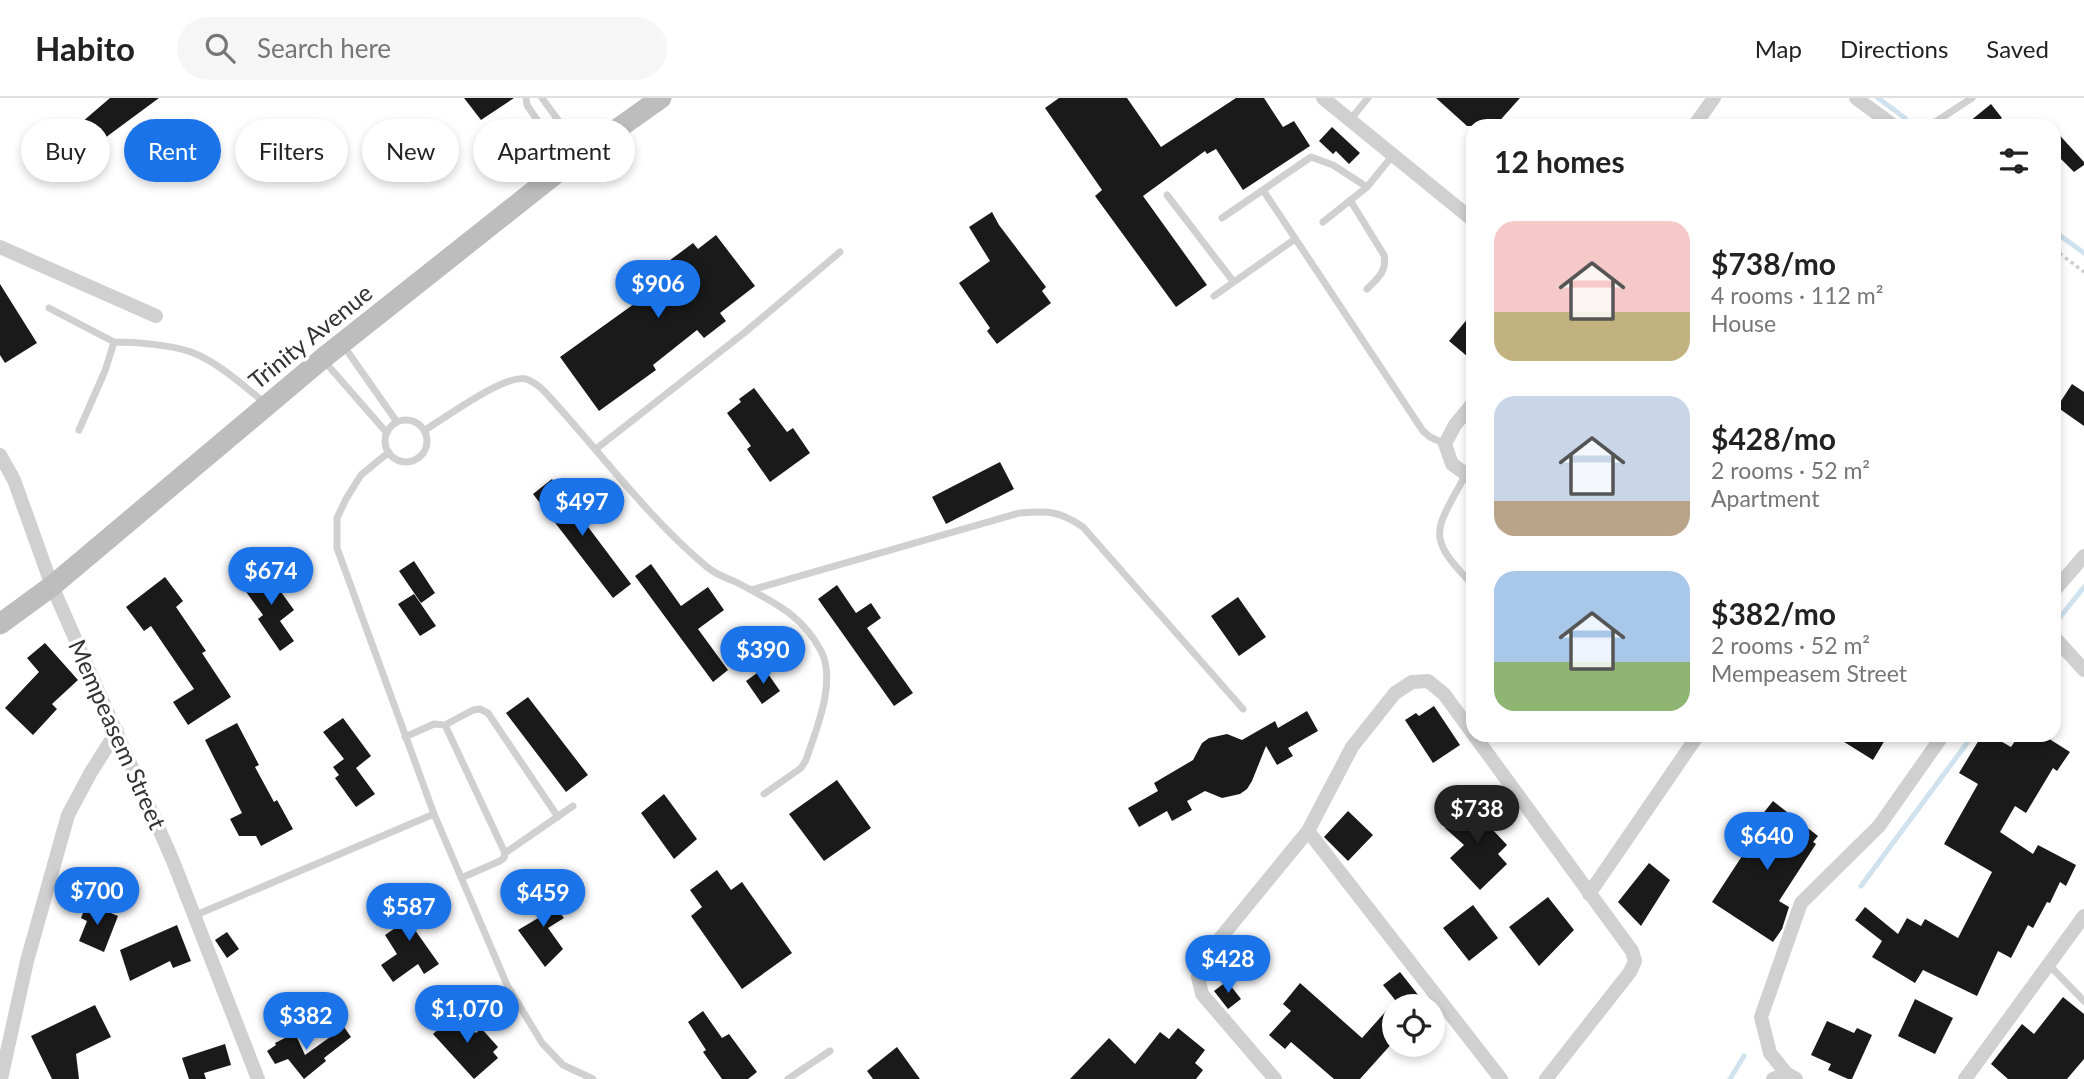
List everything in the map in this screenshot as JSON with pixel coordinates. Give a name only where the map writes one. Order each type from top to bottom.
[{"type":"street","name":"Trinity Avenue","points":[[631,119],[661,98]]},
{"type":"street","points":[[1323,98],[1466,214]]},
{"type":"street","points":[[1699,119],[1714,98]]},
{"type":"street","points":[[1856,98],[1885,119]]},
{"type":"street","name":"Trinity Avenue","points":[[0,624],[52,586],[322,359],[546,182]]},
{"type":"street","points":[[0,247],[156,316]]},
{"type":"street","points":[[1466,412],[1445,444],[1452,464],[1466,474]]},
{"type":"street","name":"Mempeasem Street","points":[[0,456],[14,480],[52,586],[196,915],[258,1079]]},
{"type":"street","points":[[2061,583],[2084,556]]},
{"type":"street","points":[[2061,645],[2084,670]]},
{"type":"street","points":[[1275,1079],[1202,994],[1198,977],[1204,958],[1308,831],[1352,747],[1395,694],[1412,682],[1428,681],[1444,694],[1466,724]]},
{"type":"street","points":[[1,1079],[27,961],[68,815],[117,731]]},
{"type":"street","points":[[1479,742],[1632,951],[1636,961],[1546,1079]]},
{"type":"street","points":[[1589,894],[1693,742]]},
{"type":"street","points":[[1785,1077],[1770,1053],[1761,1017],[1801,903],[1879,826],[1938,742]]},
{"type":"street","points":[[1308,831],[1501,1079]]},
{"type":"street","points":[[1965,1079],[2084,916]]},
{"type":"lane","points":[[526,98],[527,105],[539,119]]},
{"type":"lane","points":[[542,98],[553,119]]},
{"type":"lane","points":[[1350,120],[1368,98]]},
{"type":"lane","points":[[1940,119],[1972,98]]},
{"type":"lane","points":[[1323,222],[1367,187],[1393,155]]},
{"type":"lane","points":[[1222,218],[1311,157],[1333,165],[1367,187]]},
{"type":"lane","points":[[1262,190],[1423,431],[1445,444]]},
{"type":"lane","points":[[1167,195],[1233,281]]},
{"type":"lane","points":[[1350,200],[1384,255],[1386,265],[1382,274],[1367,289]]},
{"type":"lane","points":[[1214,296],[1295,239]]},
{"type":"lane","points":[[596,449],[744,333],[840,252]]},
{"type":"lane","points":[[49,308],[114,342],[134,342],[190,352],[222,370],[268,404]]},
{"type":"lane","points":[[79,430],[105,371],[114,342]]},
{"type":"lane","points":[[342,343],[397,422]]},
{"type":"lane","points":[[322,359],[387,433]]},
{"type":"lane","points":[[425,430],[492,388],[513,379],[526,379],[544,391],[657,521],[710,569],[786,609],[805,626],[823,653],[827,677],[824,701],[806,760],[801,768],[764,794]]},
{"type":"lane","points":[[408,420],[425,430],[428,440],[426,450],[419,458],[410,463],[400,462],[388,452],[385,437],[389,428],[397,422],[408,420]]},
{"type":"lane","points":[[388,452],[361,475],[346,499],[337,518],[337,548],[434,814],[507,985],[542,1043],[563,1065],[593,1079]]},
{"type":"lane","points":[[1466,483],[1441,521],[1438,536],[1451,562],[1466,578]]},
{"type":"lane","points":[[750,590],[1019,513],[1044,511],[1066,515],[1083,527],[1243,709]]},
{"type":"lane","points":[[405,737],[434,724],[445,724],[473,710],[480,709],[488,713],[558,817]]},
{"type":"lane","points":[[445,724],[505,853]]},
{"type":"lane","points":[[461,878],[500,861],[505,853],[573,806]]},
{"type":"lane","points":[[196,915],[434,814]]},
{"type":"lane","points":[[2049,965],[2084,1001]]},
{"type":"lane","points":[[788,1079],[830,1051]]},
{"type":"path","points":[[2061,254],[2084,272]]},
{"type":"building","points":[[110,98],[159,98],[131,119],[124,119],[124,124],[110,134],[110,119],[86,119]]},
{"type":"building","points":[[464,98],[514,98],[482,119]]},
{"type":"building","points":[[1059,98],[1127,98],[1161,147],[1236,98],[1264,98],[1283,127],[1294,121],[1310,146],[1243,190],[1216,149],[1207,154],[1205,151],[1143,196],[1207,285],[1176,307],[1095,196],[1102,190],[1045,108]]},
{"type":"building","points":[[1436,98],[1520,98],[1501,119],[1466,119],[1466,125]]},
{"type":"building","points":[[1991,104],[2002,118],[2001,119],[1973,119]]},
{"type":"building","points":[[1332,127],[1360,153],[1349,164],[1336,151],[1333,154],[1319,141]]},
{"type":"building","points":[[2061,137],[2084,162],[2084,165],[2074,172],[2061,159]]},
{"type":"building","points":[[992,212],[1046,287],[1042,291],[1051,303],[997,344],[987,331],[990,328],[959,283],[990,261],[969,227]]},
{"type":"building","points":[[716,235],[755,286],[720,313],[726,321],[704,338],[697,330],[653,365],[656,370],[599,411],[560,357],[634,304],[626,293],[693,243],[698,249]]},
{"type":"building","points":[[0,284],[37,343],[5,363],[0,355]]},
{"type":"building","points":[[1466,321],[1466,355],[1449,341]]},
{"type":"building","points":[[2072,384],[2084,392],[2084,426],[2061,410],[2061,401]]},
{"type":"building","points":[[754,388],[787,432],[793,428],[810,453],[770,482],[747,449],[751,446],[727,413],[741,402],[739,399]]},
{"type":"building","points":[[1000,462],[1014,489],[946,524],[932,497]]},
{"type":"building","points":[[552,479],[631,584],[613,598],[533,494]]},
{"type":"building","points":[[414,561],[435,593],[421,603],[399,571]]},
{"type":"building","points":[[651,564],[681,606],[708,587],[724,610],[698,629],[728,670],[713,682],[635,576]]},
{"type":"building","points":[[272,568],[281,581],[276,585],[294,610],[280,621],[294,641],[280,651],[258,619],[263,615],[244,589]]},
{"type":"building","points":[[165,577],[183,601],[176,607],[206,651],[202,653],[231,697],[188,725],[173,702],[194,689],[151,626],[144,631],[126,607]]},
{"type":"building","points":[[837,585],[856,613],[871,603],[881,618],[867,628],[913,693],[894,706],[818,599]]},
{"type":"building","points":[[414,594],[436,626],[420,636],[398,604]]},
{"type":"building","points":[[1238,597],[1266,637],[1239,656],[1211,616]]},
{"type":"building","points":[[45,643],[78,680],[52,704],[57,709],[33,735],[5,708],[39,672],[27,658]]},
{"type":"building","points":[[764,668],[780,691],[762,704],[746,681]]},
{"type":"building","points":[[528,697],[588,775],[566,792],[506,713]]},
{"type":"building","points":[[1434,706],[1460,745],[1433,763],[1405,720],[1416,713],[1419,716]]},
{"type":"building","points":[[1307,711],[1318,731],[1288,748],[1293,756],[1277,765],[1266,746],[1252,781],[1240,794],[1222,798],[1205,791],[1187,801],[1192,810],[1172,821],[1167,811],[1139,827],[1128,808],[1158,791],[1154,783],[1193,760],[1202,743],[1209,738],[1227,734],[1242,740],[1275,721],[1278,728]]},
{"type":"building","points":[[343,718],[371,756],[356,768],[375,794],[356,807],[335,778],[339,775],[333,767],[344,759],[323,732]]},
{"type":"building","points":[[237,723],[259,765],[255,767],[293,829],[261,846],[256,836],[239,836],[230,819],[242,813],[205,740]]},
{"type":"building","points":[[1844,742],[1884,742],[1873,760]]},
{"type":"building","points":[[1978,742],[2002,742],[2011,747],[2014,742],[2054,742],[2070,752],[2057,771],[2053,768],[2026,813],[2015,806],[2000,832],[2033,854],[2038,845],[2076,865],[2066,886],[2060,882],[2033,928],[2028,925],[2011,958],[1998,951],[1977,996],[1923,970],[1915,983],[1872,957],[1882,941],[1855,920],[1865,907],[1898,934],[1907,918],[1921,926],[1925,919],[1958,938],[1992,872],[1944,844],[1978,784],[1959,773]]},
{"type":"building","points":[[837,780],[871,828],[824,861],[789,814]]},
{"type":"building","points":[[1488,787],[1478,814],[1507,845],[1498,854],[1507,864],[1480,890],[1450,858],[1464,845],[1445,828]]},
{"type":"building","points":[[664,794],[697,839],[674,859],[641,813]]},
{"type":"building","points":[[1773,801],[1818,836],[1813,842],[1816,844],[1779,901],[1789,907],[1782,929],[1773,942],[1712,902],[1746,850],[1742,847],[1759,822],[1757,821]]},
{"type":"building","points":[[1348,811],[1373,835],[1348,861],[1324,837]]},
{"type":"building","points":[[1649,863],[1670,880],[1641,926],[1618,902]]},
{"type":"building","points":[[717,870],[731,890],[742,882],[792,953],[742,989],[691,916],[702,907],[690,890]]},
{"type":"building","points":[[542,890],[564,918],[548,928],[563,949],[545,967],[518,930],[540,917],[527,899]]},
{"type":"building","points":[[412,891],[424,910],[419,913],[426,923],[415,930],[439,964],[424,974],[418,964],[393,982],[381,965],[397,954],[385,935],[410,918],[399,900]]},
{"type":"building","points":[[1548,897],[1574,930],[1539,966],[1509,927]]},
{"type":"building","points":[[87,903],[118,916],[104,952],[79,941],[87,921],[81,918]]},
{"type":"building","points":[[1473,905],[1498,938],[1469,961],[1443,928]]},
{"type":"building","points":[[177,925],[191,961],[173,968],[170,961],[130,981],[120,950]]},
{"type":"building","points":[[227,932],[239,949],[227,958],[215,940]]},
{"type":"building","points":[[1400,972],[1417,994],[1390,994],[1383,985]]},
{"type":"building","points":[[1227,981],[1241,999],[1228,1009],[1214,991]]},
{"type":"building","points":[[1300,983],[1362,1038],[1382,1016],[1382,1054],[1360,1079],[1334,1079],[1291,1042],[1285,1049],[1269,1035],[1291,1011],[1283,1004]]},
{"type":"building","points":[[2063,997],[2084,1014],[2084,1059],[2067,1079],[2008,1079],[1991,1064],[2022,1024],[2034,1034]]},
{"type":"building","points":[[1915,999],[1953,1018],[1935,1054],[1898,1036]]},
{"type":"building","points":[[95,1005],[111,1037],[76,1054],[79,1079],[52,1079],[31,1036]]},
{"type":"building","points":[[703,1011],[722,1038],[729,1034],[757,1072],[748,1079],[722,1079],[703,1052],[706,1050],[688,1022]]},
{"type":"building","points":[[458,1012],[476,1033],[481,1028],[498,1047],[493,1052],[498,1058],[474,1079],[433,1034]]},
{"type":"building","points":[[1827,1021],[1854,1033],[1857,1028],[1872,1035],[1852,1079],[1828,1070],[1831,1064],[1811,1055]]},
{"type":"building","points":[[344,1027],[351,1037],[324,1058],[326,1061],[304,1079],[288,1059],[275,1064],[267,1051],[276,1045],[275,1043],[295,1033],[305,1055]]},
{"type":"building","points":[[1178,1028],[1205,1050],[1195,1063],[1203,1070],[1196,1079],[1070,1079],[1109,1038],[1135,1064],[1160,1032],[1169,1039]]},
{"type":"building","points":[[225,1044],[231,1065],[204,1073],[206,1079],[189,1079],[182,1058]]},
{"type":"building","points":[[897,1047],[920,1079],[873,1079],[867,1071]]},
{"type":"waterway","points":[[1878,98],[1905,118]]},
{"type":"waterway","points":[[2061,236],[2084,253]]},
{"type":"waterway","points":[[2061,616],[2084,587]]},
{"type":"waterway","points":[[1861,886],[1968,742]]},
{"type":"waterway","points":[[1730,1079],[1744,1056]]}]
